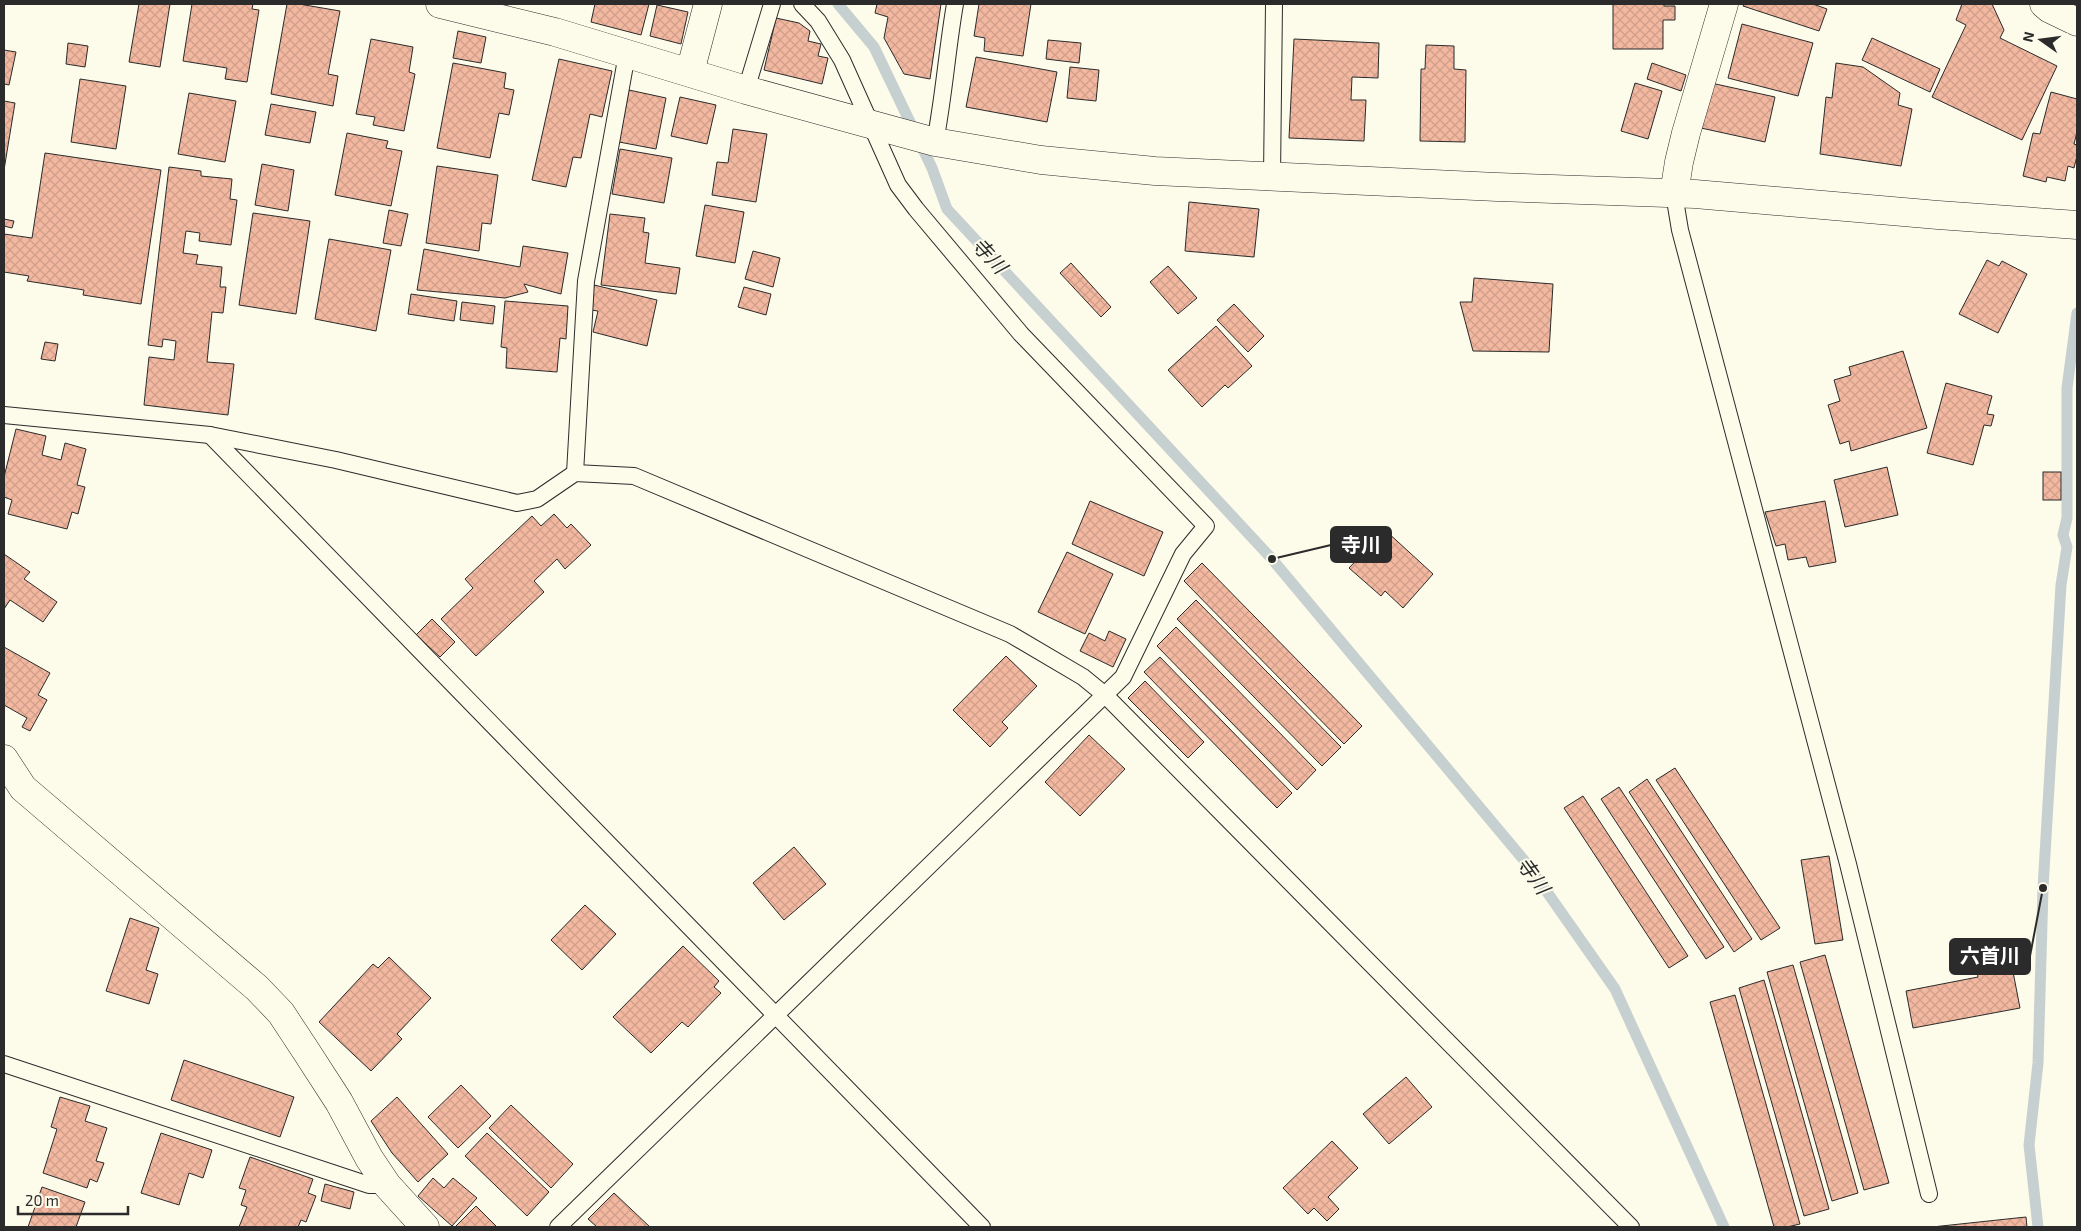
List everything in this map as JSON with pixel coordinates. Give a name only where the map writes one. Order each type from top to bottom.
[{"type":"street","points":[[440,4],[555,32],[746,90],[935,142],[1051,161],[1155,171],[1674,194],[2077,225]]},
{"type":"street","points":[[690,72],[708,4]]},
{"type":"street","points":[[1674,194],[1686,133],[1724,4]]},
{"type":"street","points":[[2044,4],[2050,9],[2077,22]]},
{"type":"street","points":[[4,759],[23,788],[257,988],[280,1013],[339,1102],[369,1158],[387,1185],[425,1227]]},
{"type":"lane","points":[[746,90],[772,4]]},
{"type":"lane","points":[[558,1227],[1123,677],[1183,554],[1206,526],[1021,334],[916,209],[898,185],[877,126],[842,60],[818,21],[802,4]]},
{"type":"lane","points":[[935,142],[943,98],[947,50],[955,4]]},
{"type":"lane","points":[[1272,176],[1274,4]]},
{"type":"lane","points":[[575,473],[586,281],[627,54]]},
{"type":"lane","points":[[1674,194],[1680,230],[1848,864],[1929,1194]]},
{"type":"lane","points":[[4,415],[210,436],[336,460],[517,503],[537,499],[575,473],[634,476],[1010,634],[1083,677],[1105,695],[1631,1227]]},
{"type":"lane","points":[[210,436],[982,1227]]},
{"type":"lane","points":[[4,1064],[368,1185],[387,1185]]},
{"type":"building","points":[[139,4],[170,4],[160,67],[129,62]]},
{"type":"building","points":[[192,4],[253,4],[252,9],[259,10],[247,82],[225,79],[227,68],[183,61]]},
{"type":"building","points":[[287,4],[299,4],[340,11],[328,74],[338,76],[333,106],[271,94]]},
{"type":"building","points":[[595,4],[649,4],[641,35],[591,22]]},
{"type":"building","points":[[877,4],[941,4],[930,79],[904,74],[884,38],[888,17],[875,13]]},
{"type":"building","points":[[979,4],[1031,4],[1023,56],[984,51],[985,38],[974,36]]},
{"type":"building","points":[[1613,4],[1664,4],[1664,6],[1675,6],[1675,20],[1663,20],[1663,49],[1613,49]]},
{"type":"building","points":[[1744,4],[1813,4],[1827,9],[1819,31],[1743,6]]},
{"type":"building","points":[[1962,4],[1992,4],[2004,30],[2000,38],[2057,66],[2022,140],[1932,97],[1966,25],[1956,20]]},
{"type":"building","points":[[657,5],[688,12],[681,44],[650,36]]},
{"type":"building","points":[[776,18],[799,23],[810,31],[808,41],[821,44],[818,56],[828,58],[822,84],[764,70]]},
{"type":"building","points":[[1742,24],[1813,43],[1798,96],[1728,78]]},
{"type":"building","points":[[458,31],[486,37],[481,63],[453,58]]},
{"type":"building","points":[[1872,38],[1940,69],[1930,92],[1862,60]]},
{"type":"building","points":[[371,39],[413,47],[409,72],[415,74],[404,131],[373,125],[375,117],[356,114]]},
{"type":"building","points":[[1294,39],[1379,43],[1378,78],[1352,77],[1351,100],[1366,100],[1364,141],[1289,138]]},
{"type":"building","points":[[1048,40],[1081,43],[1079,63],[1046,59]]},
{"type":"building","points":[[68,43],[88,46],[85,67],[66,64]]},
{"type":"building","points":[[1426,45],[1454,46],[1454,69],[1466,70],[1465,142],[1420,141],[1421,69],[1425,69]]},
{"type":"building","points":[[4,50],[16,52],[9,85],[4,84]]},
{"type":"building","points":[[976,57],[1057,72],[1047,122],[966,107]]},
{"type":"building","points":[[559,59],[612,71],[602,117],[590,114],[581,158],[573,157],[566,187],[532,180]]},
{"type":"building","points":[[453,63],[506,73],[504,88],[514,90],[509,115],[499,113],[490,158],[437,148]]},
{"type":"building","points":[[1652,63],[1686,75],[1681,91],[1647,79]]},
{"type":"building","points":[[1836,63],[1863,67],[1900,93],[1898,105],[1912,109],[1901,166],[1820,154],[1826,97],[1832,98]]},
{"type":"building","points":[[1070,67],[1099,70],[1096,101],[1067,98]]},
{"type":"building","points":[[80,79],[126,86],[116,149],[71,142]]},
{"type":"building","points":[[1635,83],[1662,91],[1648,139],[1621,131]]},
{"type":"building","points":[[1711,83],[1775,97],[1765,142],[1701,128]]},
{"type":"building","points":[[629,90],[666,98],[656,149],[619,142]]},
{"type":"building","points":[[2051,92],[2077,99],[2077,132],[2074,144],[2077,145],[2077,156],[2074,168],[2068,166],[2065,181],[2047,177],[2046,182],[2023,176],[2033,133],[2040,134]]},
{"type":"building","points":[[189,93],[236,101],[225,162],[178,154]]},
{"type":"building","points":[[680,97],[716,105],[707,144],[671,136]]},
{"type":"building","points":[[4,101],[15,103],[4,170]]},
{"type":"building","points":[[271,104],[316,112],[310,143],[265,135]]},
{"type":"building","points":[[733,129],[767,134],[756,202],[712,195],[717,162],[728,163]]},
{"type":"building","points":[[347,133],[388,141],[386,148],[402,151],[391,206],[335,195]]},
{"type":"building","points":[[620,149],[672,158],[664,203],[612,194]]},
{"type":"building","points":[[45,153],[161,170],[141,304],[83,295],[84,290],[27,281],[29,276],[4,272],[4,234],[32,238]]},
{"type":"building","points":[[262,164],[294,170],[288,211],[255,205]]},
{"type":"building","points":[[437,166],[498,175],[491,224],[482,223],[479,251],[426,243]]},
{"type":"building","points":[[169,167],[201,171],[201,176],[232,179],[230,199],[237,200],[231,245],[199,241],[200,233],[186,231],[183,253],[198,255],[196,264],[222,267],[220,287],[226,287],[223,313],[212,312],[207,362],[234,364],[228,415],[144,405],[149,357],[174,360],[176,341],[163,339],[162,347],[148,345]]},
{"type":"building","points":[[1189,202],[1259,209],[1254,257],[1185,251]]},
{"type":"building","points":[[705,205],[744,212],[735,263],[696,256]]},
{"type":"building","points":[[389,210],[408,214],[401,246],[383,243]]},
{"type":"building","points":[[253,213],[310,221],[296,314],[239,305]]},
{"type":"building","points":[[610,214],[645,218],[643,232],[649,233],[645,263],[680,268],[676,294],[601,285]]},
{"type":"building","points":[[4,219],[14,221],[12,228],[4,226]]},
{"type":"building","points":[[329,239],[391,250],[376,331],[315,319]]},
{"type":"building","points":[[523,246],[568,253],[561,294],[524,284],[528,292],[505,298],[417,290],[424,249],[520,267]]},
{"type":"building","points":[[753,251],[780,258],[773,287],[745,279]]},
{"type":"building","points":[[1987,260],[1999,266],[2002,261],[2027,274],[1998,333],[1959,314]]},
{"type":"building","points":[[1071,263],[1111,307],[1101,317],[1060,273]]},
{"type":"building","points":[[1168,266],[1197,298],[1178,314],[1150,282]]},
{"type":"building","points":[[1474,278],[1553,284],[1549,352],[1473,351],[1460,302],[1472,302]]},
{"type":"building","points":[[594,285],[657,300],[647,346],[593,332],[598,311],[591,310]]},
{"type":"building","points":[[744,287],[771,294],[766,315],[738,307]]},
{"type":"building","points":[[411,294],[457,301],[454,321],[408,314]]},
{"type":"building","points":[[505,301],[568,306],[566,339],[560,338],[557,372],[506,368],[507,348],[501,347]]},
{"type":"building","points":[[462,302],[495,306],[493,324],[460,320]]},
{"type":"building","points":[[1234,304],[1264,336],[1248,352],[1217,320]]},
{"type":"building","points":[[1216,326],[1252,366],[1228,388],[1225,385],[1202,407],[1168,370]]},
{"type":"building","points":[[45,342],[58,344],[55,361],[41,359]]},
{"type":"building","points":[[1903,351],[1927,428],[1851,451],[1849,441],[1840,444],[1828,405],[1840,401],[1834,380],[1851,375],[1849,367]]},
{"type":"building","points":[[1946,383],[1992,396],[1987,414],[1994,415],[1991,426],[1984,425],[1973,465],[1927,453]]},
{"type":"building","points":[[16,429],[46,436],[42,455],[61,460],[65,443],[86,449],[77,485],[85,487],[78,514],[72,512],[67,529],[8,514],[12,500],[4,497],[4,477]]},
{"type":"building","points":[[1887,467],[1898,515],[1845,527],[1834,480]]},
{"type":"building","points":[[2043,472],[2061,472],[2061,500],[2043,500]]},
{"type":"building","points":[[1090,501],[1163,532],[1144,576],[1072,544]]},
{"type":"building","points":[[1825,501],[1836,562],[1809,567],[1806,557],[1788,560],[1785,544],[1776,546],[1765,512]]},
{"type":"building","points":[[554,514],[567,528],[571,524],[591,545],[565,569],[557,559],[534,581],[544,592],[476,656],[441,619],[473,588],[465,579],[532,516],[541,526]]},
{"type":"building","points":[[1385,530],[1433,574],[1403,608],[1385,591],[1381,596],[1349,568]]},
{"type":"building","points":[[1067,552],[1113,574],[1085,634],[1038,612]]},
{"type":"building","points":[[4,554],[30,572],[24,579],[57,602],[43,622],[10,600],[4,609]]},
{"type":"building","points":[[1202,563],[1362,726],[1344,744],[1184,581]]},
{"type":"building","points":[[1196,600],[1341,747],[1322,766],[1177,619]]},
{"type":"building","points":[[432,619],[455,642],[440,657],[416,635]]},
{"type":"building","points":[[1176,627],[1316,770],[1297,790],[1157,646]]},
{"type":"building","points":[[1109,631],[1126,639],[1113,667],[1080,651],[1089,633],[1105,641]]},
{"type":"building","points":[[4,647],[50,673],[38,695],[47,700],[30,731],[22,727],[27,718],[4,705]]},
{"type":"building","points":[[1006,656],[1037,686],[1002,722],[1008,728],[990,747],[953,710]]},
{"type":"building","points":[[1160,657],[1292,793],[1277,808],[1144,672]]},
{"type":"building","points":[[1145,681],[1204,742],[1188,758],[1128,698]]},
{"type":"building","points":[[1089,735],[1125,769],[1080,816],[1045,782]]},
{"type":"building","points":[[1675,768],[1780,928],[1761,940],[1656,780]]},
{"type":"building","points":[[1647,779],[1752,939],[1734,952],[1629,792]]},
{"type":"building","points":[[1619,787],[1724,947],[1706,959],[1601,799]]},
{"type":"building","points":[[1583,796],[1688,956],[1669,968],[1564,808]]},
{"type":"building","points":[[794,847],[826,884],[784,920],[753,883]]},
{"type":"building","points":[[1829,856],[1843,940],[1815,944],[1801,860]]},
{"type":"building","points":[[585,905],[616,934],[582,970],[551,940]]},
{"type":"building","points":[[130,918],[159,928],[146,970],[158,974],[149,1004],[106,991]]},
{"type":"building","points":[[683,946],[719,981],[714,987],[721,993],[688,1027],[682,1022],[651,1053],[613,1017]]},
{"type":"building","points":[[2009,951],[2020,1008],[1913,1028],[1906,991],[1978,977],[1975,958]]},
{"type":"building","points":[[1825,955],[1889,1183],[1864,1190],[1800,962]]},
{"type":"building","points":[[389,957],[431,998],[397,1034],[402,1039],[371,1071],[319,1022],[373,964],[378,968]]},
{"type":"building","points":[[1793,965],[1858,1193],[1832,1201],[1767,972]]},
{"type":"building","points":[[1764,980],[1829,1209],[1804,1216],[1739,988]]},
{"type":"building","points":[[1735,995],[1800,1224],[1774,1227],[1710,1002]]},
{"type":"building","points":[[184,1060],[294,1097],[280,1137],[171,1100]]},
{"type":"building","points":[[1406,1077],[1432,1107],[1389,1144],[1363,1114]]},
{"type":"building","points":[[461,1085],[491,1116],[458,1148],[428,1117]]},
{"type":"building","points":[[60,1097],[90,1106],[85,1121],[107,1128],[96,1161],[104,1163],[97,1182],[90,1179],[87,1188],[43,1173],[57,1129],[51,1127]]},
{"type":"building","points":[[397,1097],[448,1154],[418,1182],[392,1153],[371,1121]]},
{"type":"building","points":[[511,1105],[573,1164],[551,1188],[489,1128]]},
{"type":"building","points":[[161,1133],[212,1150],[203,1178],[189,1173],[179,1205],[141,1193]]},
{"type":"building","points":[[487,1133],[549,1192],[527,1216],[465,1156]]},
{"type":"building","points":[[1332,1141],[1358,1168],[1328,1197],[1339,1209],[1327,1221],[1314,1208],[1308,1214],[1283,1188]]},
{"type":"building","points":[[250,1157],[313,1179],[308,1193],[316,1196],[306,1222],[301,1220],[298,1227],[239,1227],[247,1207],[241,1205],[246,1190],[239,1188]]},
{"type":"building","points":[[433,1178],[444,1188],[453,1178],[477,1198],[452,1226],[418,1196]]},
{"type":"building","points":[[325,1184],[354,1192],[350,1209],[321,1201]]},
{"type":"building","points":[[42,1187],[85,1202],[76,1227],[28,1227]]},
{"type":"building","points":[[614,1193],[650,1227],[597,1227],[588,1219]]},
{"type":"building","points":[[476,1206],[497,1227],[455,1227]]},
{"type":"building","points":[[2026,1217],[2027,1227],[1932,1227]]},
{"type":"waterway","name":"寺川","points":[[838,4],[874,47],[932,168],[947,209],[1272,559],[1528,865],[1615,989],[1724,1227]]},
{"type":"waterway","points":[[2038,1227],[2029,1145],[2038,1063],[2043,888],[2061,585],[2067,547],[2063,535],[2067,518],[2067,388],[2077,313]]},
{"type":"place","name":"寺川","points":[[1272,559]]},
{"type":"place","name":"六首川","points":[[2043,888]]}]
